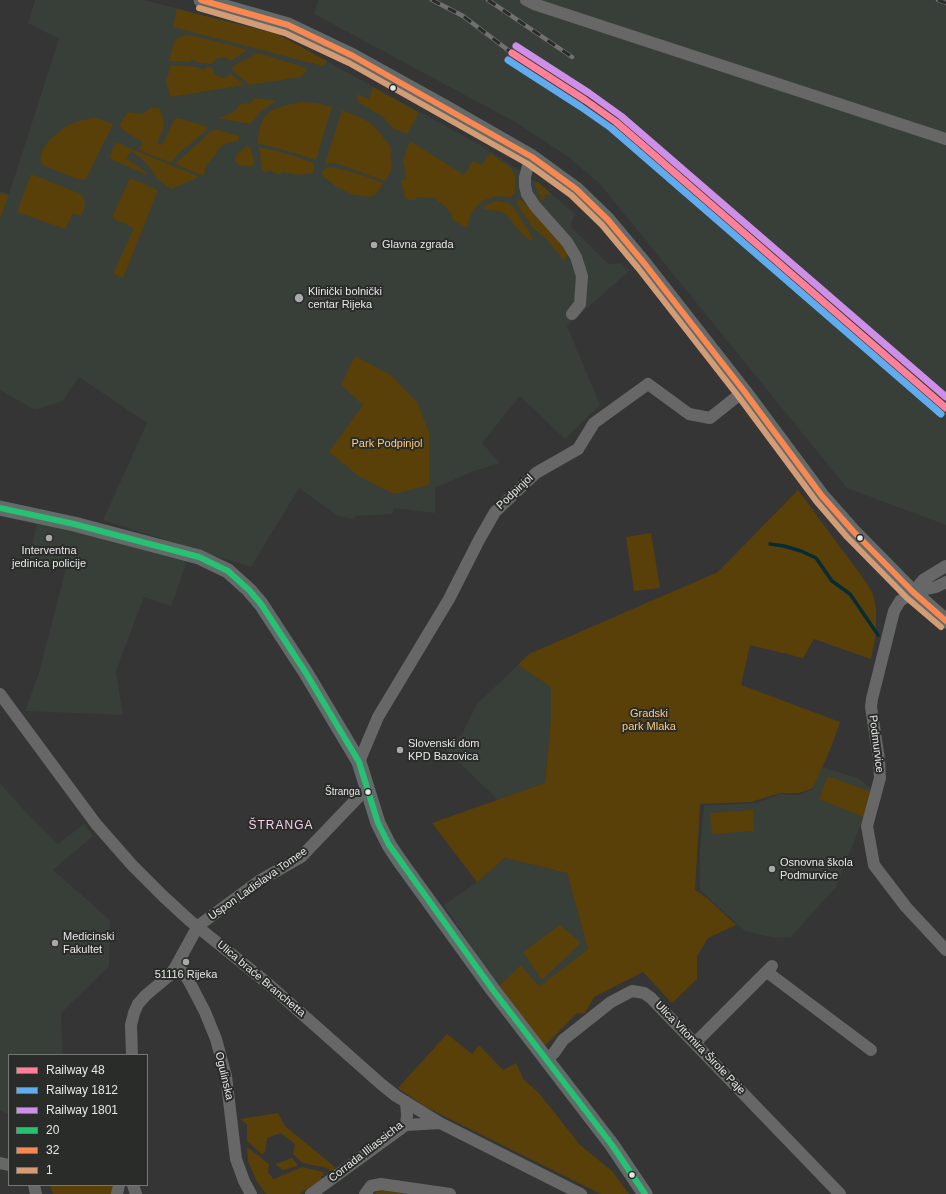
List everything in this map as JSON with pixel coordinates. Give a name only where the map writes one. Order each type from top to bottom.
[{"type":"main road","points":[[201,0],[273,20],[303,31],[392,78],[532,157],[576,189],[608,220],[644,263],[744,391],[822,496],[853,531],[912,592],[946,621]]},
{"type":"main road","points":[[0,508],[80,525],[198,557],[228,571],[249,590],[261,604],[306,673],[359,762],[378,823],[389,845],[545,1060],[612,1145],[645,1194]]},
{"type":"street","points":[[526,0],[541,7],[946,139]]},
{"type":"street","points":[[532,157],[525,177],[527,194],[535,206],[567,242],[576,258],[582,276],[580,304],[572,314]]},
{"type":"street","name":"Podpinjol","points":[[359,762],[378,717],[449,599],[495,512],[536,473],[578,449],[594,423],[648,384],[689,414],[710,418],[744,391]]},
{"type":"street","name":"Podmurvice","points":[[946,566],[923,580],[912,592],[902,599],[894,611],[872,699],[880,778],[867,826],[874,865],[906,907],[946,950]]},
{"type":"street","points":[[912,592],[936,587],[946,582]]},
{"type":"street","name":"Ulica braće Branchetta","points":[[2,703],[96,824],[132,865],[163,896],[266,982],[381,1084],[406,1102],[440,1123],[581,1194]]},
{"type":"street","name":"Uspon Ladislava Tomee","points":[[198,926],[259,881],[301,857],[367,788]]},
{"type":"street","points":[[132,1054],[131,1025],[138,1004],[170,974],[198,926]]},
{"type":"street","name":"Ogulinska","points":[[176,966],[184,973],[191,985],[205,1012],[216,1039],[226,1076],[236,1159],[244,1181],[251,1194]]},
{"type":"street","points":[[694,1043],[769,969],[871,1050]]},
{"type":"street","name":"Ulica Vitomira Širole Paje","points":[[545,1060],[554,1053],[563,1040],[601,1009],[632,991],[640,992],[651,998],[840,1194]]},
{"type":"street","name":"Corrada Illiassicha","points":[[311,1194],[406,1124],[406,1102]]},
{"type":"street","points":[[406,1124],[440,1123]]},
{"type":"street","points":[[365,1194],[370,1186],[381,1184],[450,1194]]},
{"type":"shaded area","name":"Klinički bolnički centar Rijeka","points":[[35,0],[144,0],[277,34],[482,146],[540,184],[575,214],[570,226],[608,264],[621,263],[629,271],[567,326],[600,405],[565,439],[520,396],[482,443],[500,463],[471,472],[435,488],[435,513],[394,508],[392,514],[355,516],[354,519],[338,516],[299,488],[251,567],[103,520],[147,423],[79,377],[63,401],[35,410],[0,390],[0,191],[9,194],[59,39],[28,23]]},
{"type":"shaded area","points":[[318,0],[946,0],[946,525],[847,488],[600,184],[567,156],[515,122],[314,14]]},
{"type":"shaded area","points":[[37,521],[187,562],[171,606],[144,597],[116,671],[123,715],[25,711],[39,673],[66,568],[29,561]]},
{"type":"shaded area","points":[[518,665],[551,687],[551,719],[545,783],[498,800],[446,750],[462,734],[477,704]]},
{"type":"shaded area","name":"Osnovna škola Podmurvice","points":[[822,767],[858,778],[874,791],[836,887],[791,937],[774,938],[745,931],[700,890],[700,851],[704,806],[757,803],[780,794],[799,795],[813,789]]},
{"type":"shaded area","name":"Medicinski Fakultet","points":[[0,783],[21,807],[58,844],[84,824],[93,836],[53,870],[110,920],[109,966],[61,1013],[63,1054],[8,1054],[8,1114],[0,1110]]},
{"type":"shaded area","points":[[505,858],[567,873],[588,949],[539,988],[498,987],[444,905],[477,882]]},
{"type":"green space","points":[[177,9],[277,34],[327,61],[323,66],[173,27]]},
{"type":"green space","points":[[190,35],[248,50],[230,61],[225,57],[217,58],[212,64],[198,63],[197,61],[192,60],[189,62],[169,61],[174,42],[178,37]]},
{"type":"green space","points":[[258,53],[306,68],[306,72],[300,77],[250,85],[232,70],[233,66]]},
{"type":"green space","points":[[172,65],[198,67],[200,69],[212,67],[217,76],[224,78],[231,74],[244,85],[171,97],[166,83],[170,67]]},
{"type":"green space","points":[[373,87],[419,113],[407,134],[392,128],[391,125],[385,121],[385,118],[358,102],[357,94],[369,99]]},
{"type":"green space","points":[[254,98],[276,101],[261,111],[251,124],[220,118],[234,112],[240,104],[253,101]]},
{"type":"green space","points":[[302,102],[316,103],[332,107],[316,160],[257,143],[260,127],[264,117],[272,110]]},
{"type":"green space","points":[[151,108],[159,108],[162,115],[164,122],[163,129],[157,143],[162,145],[176,118],[208,127],[206,131],[180,152],[171,163],[139,150],[143,142],[119,126],[127,113],[143,114]]},
{"type":"green space","points":[[342,110],[364,119],[375,127],[390,146],[392,152],[390,153],[392,165],[391,171],[385,181],[334,163],[325,164]]},
{"type":"green space","points":[[97,118],[113,124],[86,179],[83,180],[74,178],[45,166],[40,161],[42,151],[49,140],[64,128],[75,122]]},
{"type":"green space","points":[[215,130],[239,136],[239,140],[222,145],[205,168],[204,176],[175,164],[210,132]]},
{"type":"green space","points":[[410,141],[464,175],[473,161],[482,165],[490,153],[512,169],[515,177],[515,193],[511,197],[498,196],[484,200],[476,207],[470,216],[467,228],[453,220],[446,207],[434,198],[419,197],[414,200],[409,200],[405,198],[401,180],[406,179],[403,160]]},
{"type":"green space","points":[[116,142],[199,177],[171,189],[157,179],[153,171],[142,159],[131,151],[126,158],[145,171],[149,176],[109,158]]},
{"type":"green space","points":[[246,146],[250,147],[254,162],[251,167],[239,165],[235,161],[236,155]]},
{"type":"green space","points":[[259,147],[292,155],[313,163],[313,173],[298,175],[282,172],[281,174],[277,174],[269,170],[268,172],[265,172],[262,170]]},
{"type":"green space","points":[[332,167],[362,175],[383,183],[376,194],[370,197],[354,195],[335,186],[323,176],[322,172],[325,168]]},
{"type":"green space","points":[[31,174],[81,194],[85,203],[81,216],[73,213],[65,229],[17,212]]},
{"type":"green space","points":[[130,178],[158,190],[123,278],[113,274],[134,228],[112,218]]},
{"type":"green space","points":[[538,182],[552,195],[545,194],[544,200],[542,201],[535,185],[535,183]]},
{"type":"green space","points":[[0,193],[8,196],[1,217],[0,217]]},
{"type":"green space","points":[[518,200],[521,200],[550,228],[568,252],[564,261],[546,238],[533,228],[519,207],[517,203]]},
{"type":"green space","points":[[497,201],[508,203],[514,208],[533,238],[530,241],[516,227],[507,215],[502,212],[484,209],[485,205]]},
{"type":"green space","name":"Park Podpinjol","points":[[355,356],[391,375],[417,402],[429,432],[429,485],[394,494],[360,477],[329,452],[363,405],[341,385]]},
{"type":"green space","name":"Gradski park Mlaka","points":[[798,490],[866,582],[873,594],[876,609],[876,634],[871,659],[814,639],[803,658],[750,645],[741,685],[840,722],[830,750],[813,788],[799,793],[780,793],[751,802],[700,804],[695,890],[707,898],[736,925],[708,938],[697,956],[697,979],[672,1003],[643,972],[594,997],[585,1013],[577,1013],[543,1048],[498,987],[521,965],[539,987],[588,949],[567,873],[505,858],[477,882],[432,823],[545,783],[551,719],[551,687],[518,665],[529,654],[718,572]]},
{"type":"green space","points":[[651,533],[660,588],[634,591],[626,537]]},
{"type":"green space","points":[[828,776],[873,793],[864,817],[819,799]]},
{"type":"green space","points":[[753,810],[754,831],[712,834],[710,813]]},
{"type":"green space","points":[[560,925],[581,943],[542,980],[523,952]]},
{"type":"green space","points":[[447,1034],[472,1054],[479,1045],[503,1070],[516,1063],[524,1080],[538,1092],[580,1145],[612,1171],[629,1194],[601,1194],[426,1107],[398,1088]]},
{"type":"green space","points":[[278,1113],[285,1126],[336,1168],[330,1171],[327,1168],[303,1163],[293,1154],[295,1144],[281,1133],[267,1138],[265,1152],[262,1154],[247,1141],[247,1124],[240,1119]]},
{"type":"green space","points":[[247,1147],[269,1164],[268,1173],[274,1179],[302,1167],[323,1172],[324,1176],[321,1176],[322,1179],[299,1194],[266,1194],[256,1180],[248,1161]]},
{"type":"green space","points":[[292,1158],[297,1166],[283,1170],[276,1165],[278,1162],[279,1163]]},
{"type":"green space","points":[[50,1186],[114,1186],[112,1194],[53,1194]]},
{"type":"green space","points":[[380,1190],[407,1194],[374,1194]]},
{"type":"waterway","points":[[770,544],[801,551],[816,558],[832,581],[850,594],[878,635]]},
{"type":"railway","points":[[432,0],[463,16],[512,53]]},
{"type":"railway","points":[[488,0],[572,57]]},
{"type":"railway","points":[[938,0],[946,3]]},
{"type":"rail line","name":"1801","points":[[516,46],[589,93],[621,116],[946,397]]},
{"type":"rail line","name":"48","points":[[512,53],[616,122],[946,408]]},
{"type":"rail line","name":"1812","points":[[508,60],[611,128],[941,414]]},
{"type":"transit line","name":"32","points":[[201,0],[288,25],[353,56],[532,157],[576,189],[608,220],[644,263],[744,391],[822,496],[853,531],[913,592],[946,621]]},
{"type":"transit line","name":"1","points":[[199,8],[285,33],[349,63],[528,164],[571,195],[602,225],[638,268],[738,396],[816,501],[847,537],[907,598],[941,627]]},
{"type":"transit line","name":"20","points":[[0,508],[74,524],[199,557],[228,571],[249,590],[261,604],[306,673],[359,762],[378,823],[389,845],[493,990],[612,1145],[645,1194]]},
{"type":"place","name":"Glavna zgrada","points":[[374,245]]},
{"type":"place","name":"Klinički bolnički centar Rijeka","points":[[299,298]]},
{"type":"place","name":"Interventna jedinica policije","points":[[49,538]]},
{"type":"place","name":"Slovenski dom KPD Bazovica","points":[[400,750]]},
{"type":"place","name":"Štranga","points":[[368,792]]},
{"type":"place","name":"Osnovna škola Podmurvice","points":[[772,869]]},
{"type":"place","name":"Medicinski Fakultet","points":[[55,943]]},
{"type":"place","name":"51116 Rijeka","points":[[186,962]]},
{"type":"district","name":"ŠTRANGA","points":[[281,826]]}]
